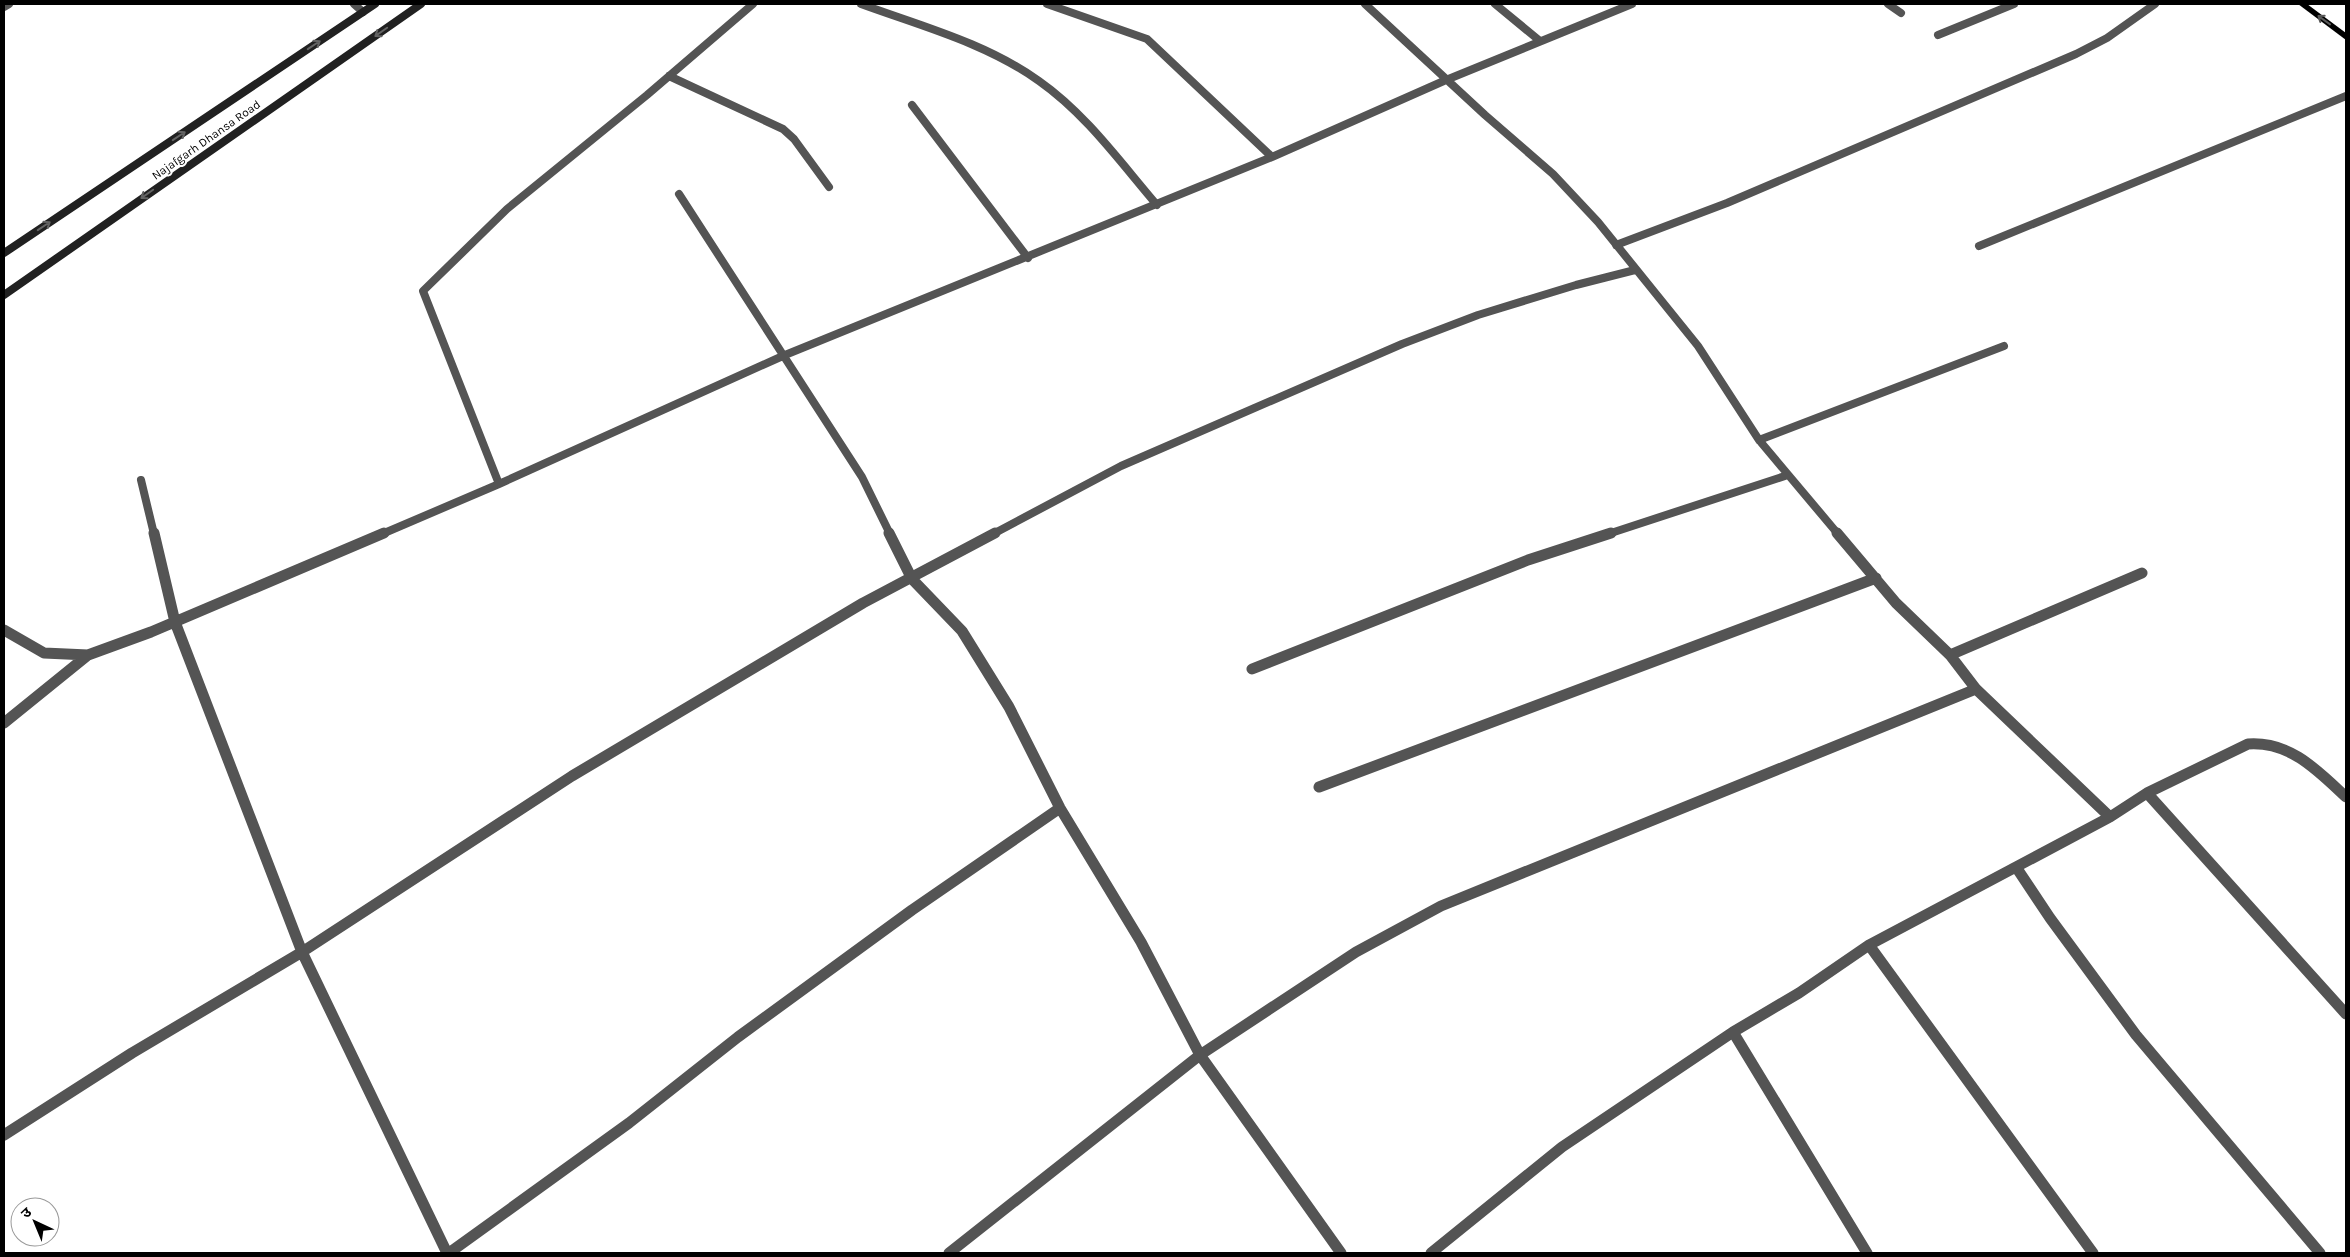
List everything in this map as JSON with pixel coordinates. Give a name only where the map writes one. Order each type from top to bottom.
[{"type":"main road","name":"Najafgarh Dhansa Road","points":[[4,254],[374,4]]},
{"type":"main road","name":"Najafgarh Dhansa Road","points":[[4,294],[421,4]]},
{"type":"main road","points":[[2302,4],[2346,37]]},
{"type":"street","points":[[4,7],[9,4]]},
{"type":"street","points":[[354,4],[363,12]]},
{"type":"street","points":[[499,484],[423,291],[507,209],[669,76],[753,4]]},
{"type":"street","points":[[861,4],[984,50],[1020,68],[1065,101],[1157,205]]},
{"type":"street","points":[[1047,4],[1147,39],[1272,158]]},
{"type":"street","points":[[1364,4],[1446,80],[1553,174],[1616,245],[1698,346],[1759,440],[1896,603],[1950,655],[1976,690],[2110,817]]},
{"type":"street","points":[[1495,4],[1540,41]]},
{"type":"street","points":[[4,723],[88,655],[175,622],[499,484],[785,355],[1272,158],[1446,80],[1629,4]]},
{"type":"street","points":[[1888,4],[1901,13]]},
{"type":"street","points":[[1938,35],[2014,4]]},
{"type":"street","points":[[1616,245],[1727,203],[2076,54],[2107,38],[2156,4]]},
{"type":"street","points":[[669,76],[783,129],[794,139],[829,188]]},
{"type":"street","points":[[1979,246],[2346,96]]},
{"type":"street","points":[[912,105],[1028,258]]},
{"type":"street","points":[[679,194],[785,355],[862,477],[912,579],[962,631],[1009,707],[1060,808],[1141,942],[1200,1055],[1341,1253]]},
{"type":"street","points":[[4,1135],[132,1053],[302,952],[572,776],[864,603],[1121,466],[1393,348],[1478,315],[1576,285],[1636,270]]},
{"type":"street","points":[[1759,440],[2004,346]]},
{"type":"street","points":[[1252,669],[1528,560],[1788,475]]},
{"type":"street","points":[[141,480],[175,622],[302,952],[448,1253],[629,1123],[738,1037],[896,922],[1060,808]]},
{"type":"street","points":[[1950,655],[2142,573]]},
{"type":"street","points":[[1319,787],[1876,578]]},
{"type":"street","points":[[4,630],[44,653],[88,655]]},
{"type":"street","points":[[949,1253],[1200,1055],[1356,952],[1441,906],[1976,690]]},
{"type":"street","points":[[1431,1253],[1562,1148],[1733,1032],[1799,993],[1868,945],[2110,817],[2147,793],[2248,744],[2262,741],[2278,744],[2306,762],[2346,797]]},
{"type":"street","points":[[2147,793],[2346,1014]]},
{"type":"street","points":[[2016,867],[2050,918],[2136,1035],[2320,1253]]},
{"type":"street","points":[[1868,945],[1936,1033],[2093,1253]]},
{"type":"street","points":[[1733,1032],[1868,1253]]}]
